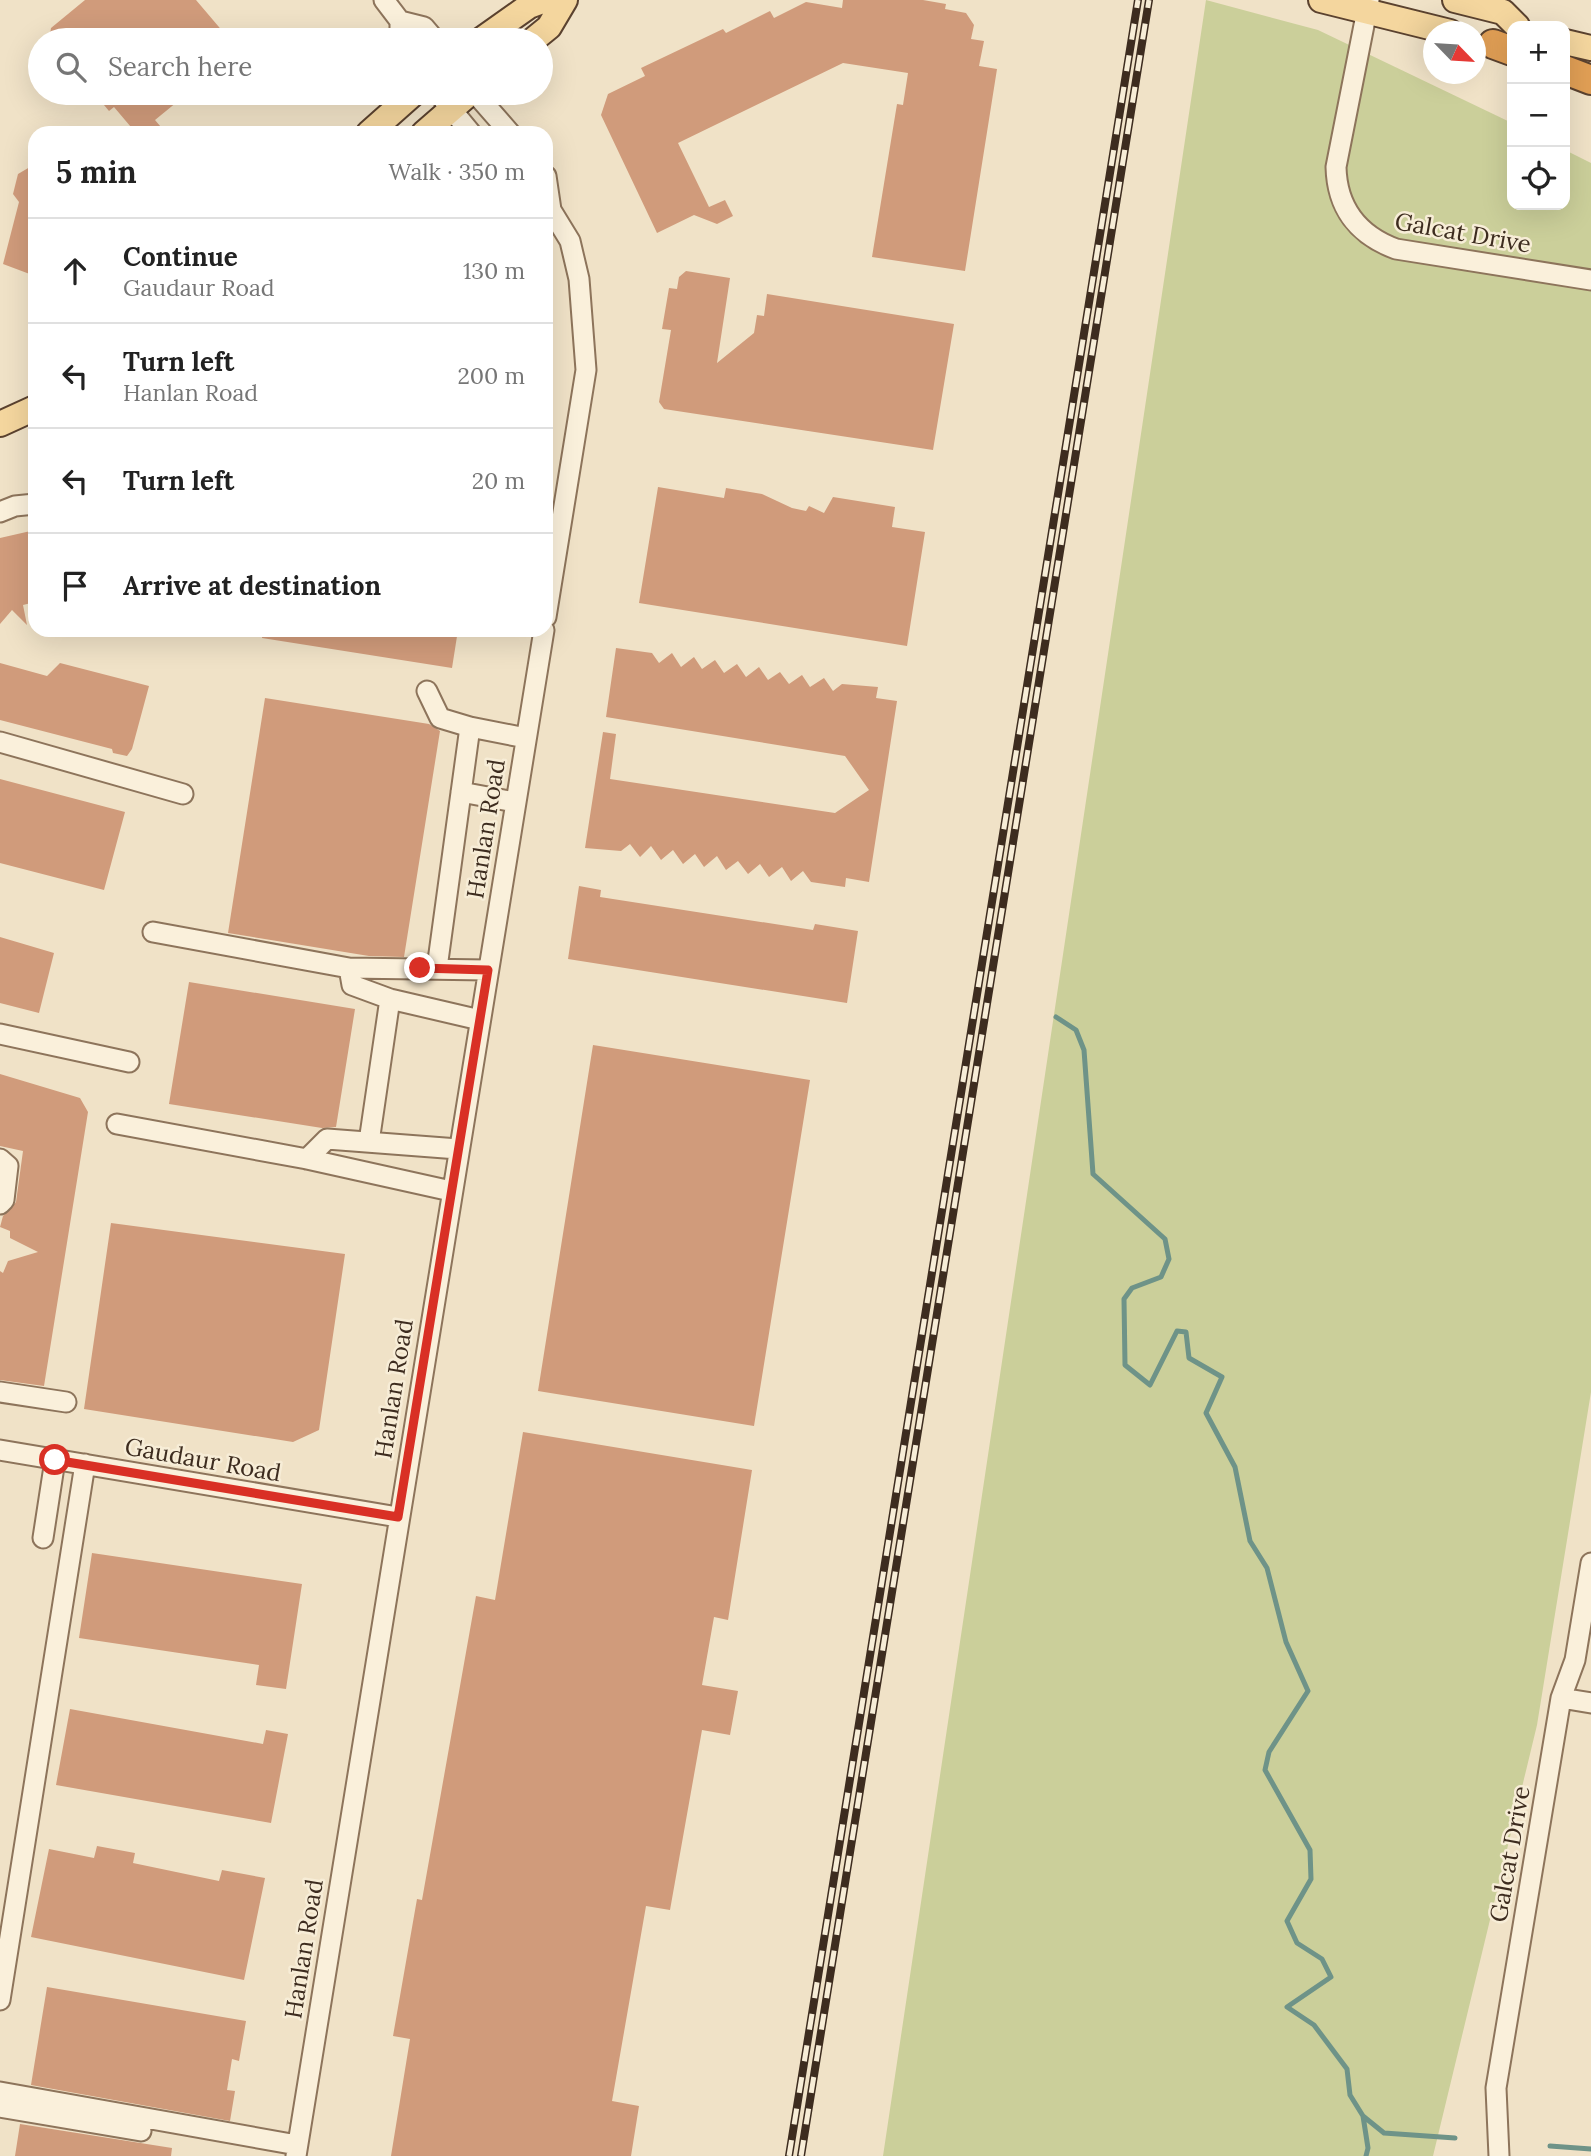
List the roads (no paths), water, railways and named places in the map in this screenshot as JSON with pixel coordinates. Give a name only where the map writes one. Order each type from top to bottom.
[{"type":"highway","points":[[1570,73],[1591,80]]},
{"type":"main road","points":[[498,28],[529,6],[545,0]]},
{"type":"main road","points":[[548,28],[565,0]]},
{"type":"main road","points":[[1321,0],[1368,6],[1423,23]]},
{"type":"main road","points":[[1455,0],[1503,12],[1512,21]]},
{"type":"main road","points":[[1570,43],[1591,48]]},
{"type":"main road","points":[[377,126],[400,105]]},
{"type":"main road","points":[[429,126],[442,105]]},
{"type":"main road","points":[[2,423],[28,411]]},
{"type":"street","points":[[384,0],[398,28]]},
{"type":"street","name":"Galcat Drive","points":[[1368,6],[1352,100],[1336,167],[1338,192],[1345,210],[1357,226],[1381,244],[1396,249],[1591,280]]},
{"type":"street","points":[[448,105],[465,126]]},
{"type":"street","points":[[484,105],[504,126]]},
{"type":"street","points":[[553,213],[570,241],[579,279],[586,370],[553,574]]},
{"type":"street","points":[[0,512],[28,505]]},
{"type":"street","name":"Hanlan Road","points":[[292,2152],[543,637]]},
{"type":"street","points":[[427,691],[440,718],[526,738]]},
{"type":"street","points":[[437,968],[470,727]]},
{"type":"street","points":[[0,742],[183,794]]},
{"type":"street","points":[[461,792],[515,802]]},
{"type":"street","points":[[153,932],[349,968],[488,970]]},
{"type":"street","points":[[349,968],[352,985],[390,999],[480,1020]]},
{"type":"street","points":[[369,1142],[390,999]]},
{"type":"street","points":[[0,1034],[129,1062]]},
{"type":"street","points":[[117,1124],[307,1159],[452,1191]]},
{"type":"street","points":[[307,1159],[327,1139],[458,1149]]},
{"type":"street","points":[[0,1159],[8,1166],[4,1200],[0,1204]]},
{"type":"street","points":[[0,1392],[66,1402]]},
{"type":"street","name":"Gaudaur Road","points":[[0,1450],[398,1517]]},
{"type":"street","points":[[43,1538],[55,1460]]},
{"type":"street","points":[[0,2000],[85,1464]]},
{"type":"street","name":"Galcat Drive","points":[[1499,2156],[1496,2088],[1561,1698],[1575,1660],[1591,1563]]},
{"type":"street","points":[[1561,1698],[1591,1703]]},
{"type":"street","points":[[0,2092],[292,2152]]},
{"type":"street","points":[[0,2106],[292,2152]]},
{"type":"waterway","points":[[1056,1017],[1076,1030],[1084,1050],[1093,1174],[1165,1239],[1169,1259],[1161,1277],[1132,1288],[1124,1299],[1125,1365],[1150,1385],[1177,1331],[1186,1332],[1189,1358],[1222,1377],[1206,1413],[1235,1467],[1250,1541],[1267,1568],[1286,1642],[1308,1691],[1269,1752],[1265,1770],[1310,1850],[1311,1879],[1287,1921],[1297,1943],[1322,1959],[1331,1977],[1287,2007],[1314,2025],[1347,2069],[1350,2095],[1363,2116],[1384,2133],[1455,2138]]},
{"type":"waterway","points":[[1363,2116],[1368,2148],[1366,2156]]},
{"type":"waterway","points":[[1550,2146],[1591,2149]]},
{"type":"railway","points":[[789,2156],[1138,0]]},
{"type":"railway","points":[[801,2156],[1149,0]]}]
